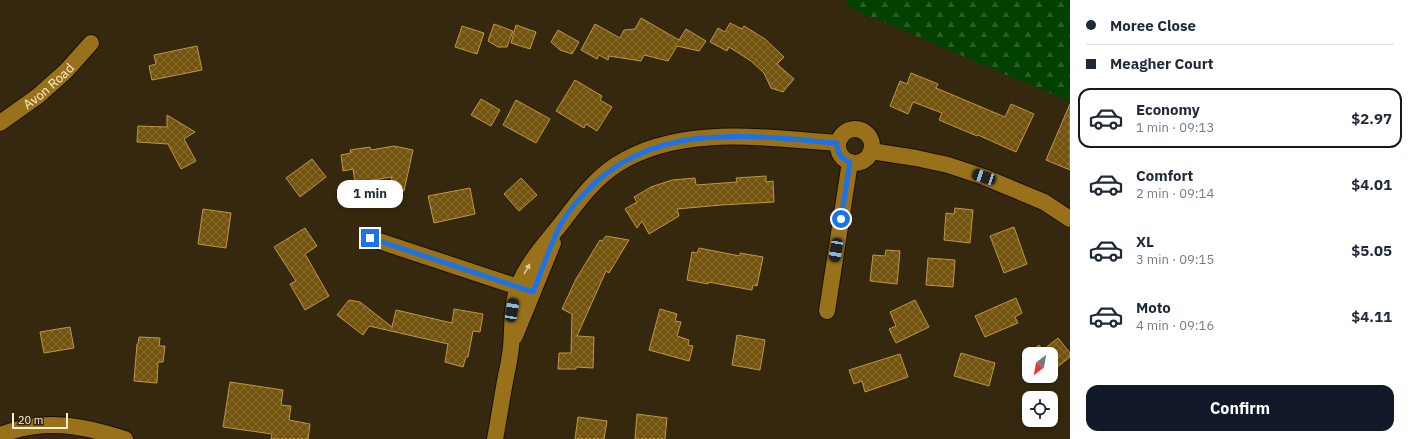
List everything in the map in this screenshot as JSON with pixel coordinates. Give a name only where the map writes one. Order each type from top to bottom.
[{"type":"street","name":"Avon Road","points":[[0,123],[38,96],[66,71],[91,43]]},
{"type":"street","points":[[852,128],[865,131],[872,142],[871,151],[865,160],[858,163],[846,161],[840,155],[837,143],[841,135],[852,128]]},
{"type":"street","points":[[495,439],[511,347],[525,289],[560,224],[579,199],[597,180],[616,165],[640,153],[667,143],[702,138],[734,136],[837,143]]},
{"type":"street","points":[[871,151],[948,165],[984,177],[1044,202],[1070,209]]},
{"type":"street","points":[[826,311],[850,162]]},
{"type":"street","points":[[1044,202],[1070,219]]},
{"type":"street","points":[[370,238],[525,289]]},
{"type":"street","points":[[0,435],[35,425],[55,425],[80,427],[125,439]]},
{"type":"green space","points":[[847,0],[1070,0],[1070,102],[846,6]]},
{"type":"building","points":[[641,18],[679,40],[686,29],[706,41],[699,51],[677,46],[668,61],[644,55],[641,61],[609,56],[608,60],[599,55],[597,59],[581,50],[595,24],[620,38],[624,30],[635,29]]},
{"type":"building","points":[[730,23],[742,29],[744,26],[765,39],[784,57],[777,64],[794,79],[783,92],[771,88],[764,73],[751,61],[729,47],[727,51],[710,42],[718,28],[725,32]]},
{"type":"building","points":[[494,24],[513,31],[507,47],[498,47],[488,41]]},
{"type":"building","points":[[516,25],[536,32],[530,49],[511,43]]},
{"type":"building","points":[[462,26],[484,33],[477,54],[455,47]]},
{"type":"building","points":[[558,30],[579,42],[572,54],[560,50],[551,42]]},
{"type":"building","points":[[197,46],[202,70],[152,80],[149,66],[156,64],[154,55]]},
{"type":"building","points":[[911,73],[938,84],[936,88],[1005,117],[1011,104],[1034,114],[1016,152],[939,120],[942,113],[913,102],[908,114],[890,106],[900,81],[907,84]]},
{"type":"building","points":[[575,80],[602,96],[600,100],[612,107],[597,131],[586,124],[584,128],[556,111]]},
{"type":"building","points":[[481,99],[500,110],[491,126],[471,115]]},
{"type":"building","points":[[516,100],[550,119],[536,143],[503,125]]},
{"type":"building","points":[[1070,104],[1070,170],[1046,160]]},
{"type":"building","points":[[167,115],[195,132],[184,139],[196,161],[181,169],[168,144],[137,142],[138,126],[167,127]]},
{"type":"building","points":[[394,146],[413,150],[404,191],[390,188],[392,177],[355,183],[353,169],[343,171],[341,155],[351,153],[350,150],[370,147],[371,150]]},
{"type":"building","points":[[312,159],[326,177],[300,197],[286,178]]},
{"type":"building","points":[[766,176],[766,182],[773,181],[774,202],[677,209],[679,216],[649,234],[642,221],[637,228],[625,209],[637,202],[634,197],[651,187],[672,180],[695,178],[696,185],[737,182],[736,178]]},
{"type":"building","points":[[521,178],[537,195],[519,211],[504,194]]},
{"type":"building","points":[[470,188],[475,214],[434,223],[428,196]]},
{"type":"building","points":[[955,208],[973,210],[970,243],[944,240],[946,213],[954,214]]},
{"type":"building","points":[[203,209],[231,213],[226,248],[198,244]]},
{"type":"building","points":[[1014,227],[1027,264],[1004,273],[990,236]]},
{"type":"building","points":[[305,228],[317,246],[305,254],[329,296],[305,310],[290,284],[296,281],[274,247]]},
{"type":"building","points":[[606,236],[629,240],[609,273],[606,271],[577,336],[594,337],[593,368],[576,367],[576,369],[558,369],[559,353],[571,353],[572,314],[562,309],[576,279],[600,240],[602,241]]},
{"type":"building","points":[[699,248],[740,256],[740,253],[763,257],[757,286],[753,285],[752,290],[708,282],[708,284],[687,280],[692,252],[697,253]]},
{"type":"building","points":[[886,250],[900,251],[897,284],[870,281],[873,255],[885,256]]},
{"type":"building","points":[[928,258],[955,260],[953,287],[926,285]]},
{"type":"building","points":[[1016,298],[1022,313],[1015,317],[1018,323],[985,337],[975,316]]},
{"type":"building","points":[[349,300],[360,302],[392,327],[396,310],[452,323],[454,309],[483,314],[480,332],[473,331],[468,357],[466,357],[463,367],[445,362],[448,344],[369,326],[363,335],[337,315]]},
{"type":"building","points":[[915,300],[929,327],[896,343],[889,329],[896,326],[890,312]]},
{"type":"building","points":[[660,309],[677,314],[675,321],[681,322],[677,336],[689,340],[688,345],[693,346],[689,361],[649,350]]},
{"type":"building","points":[[70,327],[74,348],[44,353],[40,332]]},
{"type":"building","points":[[737,335],[765,340],[760,370],[732,365]]},
{"type":"building","points":[[139,337],[160,338],[159,346],[165,346],[163,362],[158,362],[157,383],[134,381]]},
{"type":"building","points":[[1058,338],[1070,353],[1070,357],[1058,366],[1058,347],[1047,347]]},
{"type":"building","points":[[961,353],[995,363],[989,386],[954,376]]},
{"type":"building","points":[[900,354],[908,377],[865,392],[862,381],[854,384],[849,370]]},
{"type":"building","points":[[230,382],[283,390],[281,405],[291,406],[289,420],[310,424],[308,439],[271,439],[272,434],[223,427]]},
{"type":"building","points":[[637,414],[667,418],[665,439],[635,439]]},
{"type":"building","points":[[578,417],[607,421],[604,439],[575,439]]},
{"type":"route","points":[[370,238],[504,281],[533,292],[560,224],[579,199],[597,180],[616,165],[640,153],[667,143],[702,138],[734,136],[837,143],[840,155],[846,161],[850,162],[841,219]]}]
